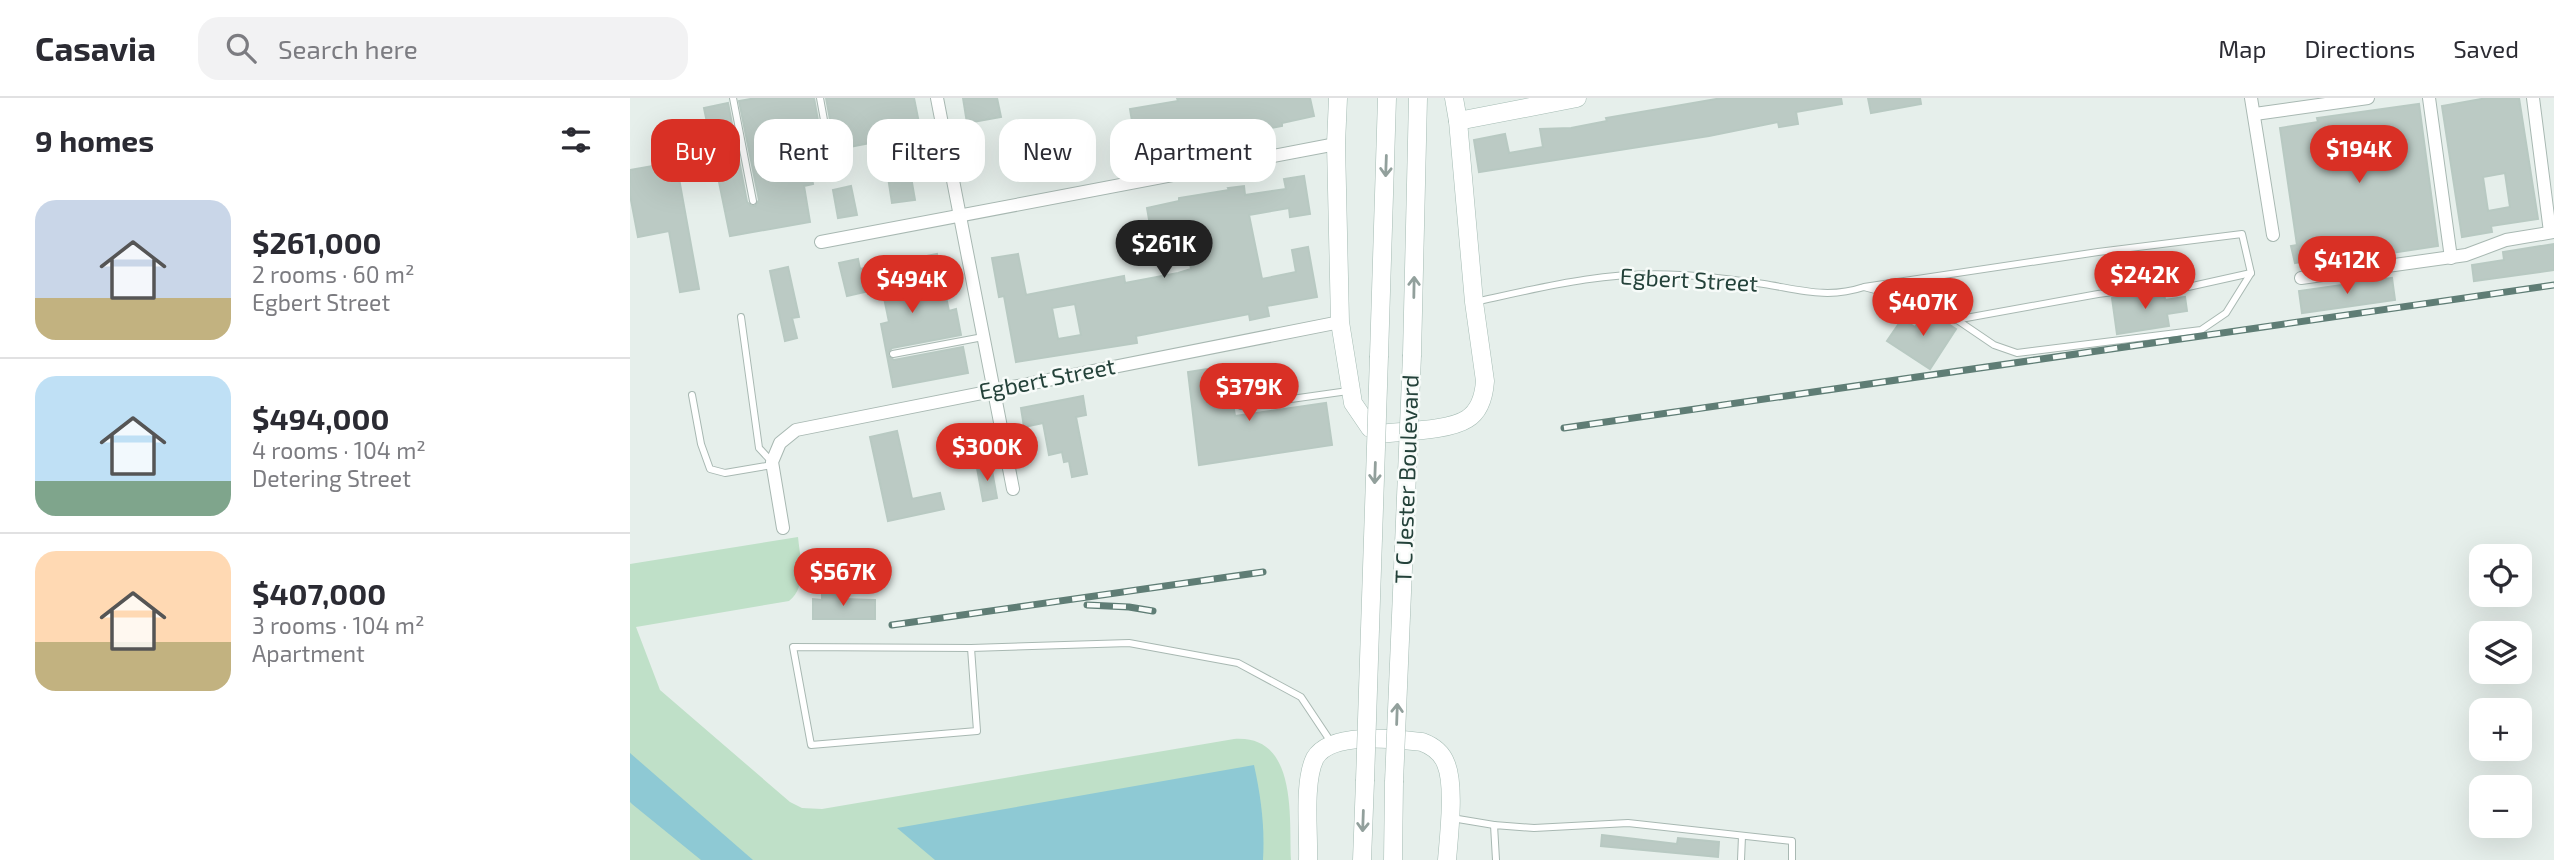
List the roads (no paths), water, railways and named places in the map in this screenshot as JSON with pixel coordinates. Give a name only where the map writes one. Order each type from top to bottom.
[{"type":"main road","points":[[1338,98],[1336,145],[1340,322],[1353,403],[1370,428],[1381,434],[1446,425],[1467,419],[1482,401],[1485,381],[1474,302],[1454,98]]},
{"type":"main road","name":"T C Jester Boulevard","points":[[1362,860],[1387,98]]},
{"type":"main road","name":"T C Jester Boulevard","points":[[1393,860],[1419,98]]},
{"type":"main road","points":[[1458,121],[1577,98]]},
{"type":"main road","points":[[1308,860],[1310,776],[1316,757],[1332,744],[1353,739],[1411,741],[1430,746],[1443,757],[1448,770],[1450,817],[1447,860]]},
{"type":"street","points":[[937,98],[1013,489]]},
{"type":"street","points":[[2252,98],[2273,235]]},
{"type":"street","points":[[2255,114],[2368,98]]},
{"type":"street","points":[[2429,98],[2451,258]]},
{"type":"street","points":[[2301,278],[2451,258],[2506,240],[2552,232],[2533,98]]},
{"type":"street","points":[[821,242],[1336,145]]},
{"type":"street","name":"Egbert Street","points":[[772,463],[780,443],[796,430],[1340,322]]},
{"type":"street","points":[[772,463],[783,528]]},
{"type":"lane","points":[[733,98],[753,201]]},
{"type":"lane","points":[[820,98],[824,119]]},
{"type":"lane","name":"Egbert Street","points":[[1474,302],[1576,279],[1629,274],[1725,278],[1826,295],[1864,287],[2242,234],[2251,273]]},
{"type":"lane","points":[[1955,320],[2098,294],[2167,285],[2179,289],[2251,273]]},
{"type":"lane","points":[[1864,287],[1938,307],[1994,345],[2017,353],[2201,330],[2226,313],[2251,273]]},
{"type":"lane","points":[[692,395],[701,444],[710,469],[725,473],[772,463],[759,448],[741,317]]},
{"type":"lane","points":[[893,354],[984,336]]},
{"type":"lane","points":[[1241,406],[1350,391]]},
{"type":"lane","points":[[971,648],[977,731],[811,745],[793,647],[971,648],[1129,643],[1238,663],[1301,697],[1332,744]]},
{"type":"lane","points":[[1450,817],[1494,825],[1534,828],[1628,823],[1792,841],[1792,860]]},
{"type":"lane","points":[[1494,825],[1496,860]]},
{"type":"lane","points":[[1741,860],[1742,836]]},
{"type":"water","points":[[630,753],[753,860],[701,860],[632,804]]},
{"type":"water","points":[[1254,765],[1262,812],[1263,860],[935,860],[897,828]]},
{"type":"railway","points":[[1564,428],[2554,285]]},
{"type":"railway","points":[[892,625],[1263,572]]},
{"type":"railway","points":[[1087,605],[1153,611]]}]
